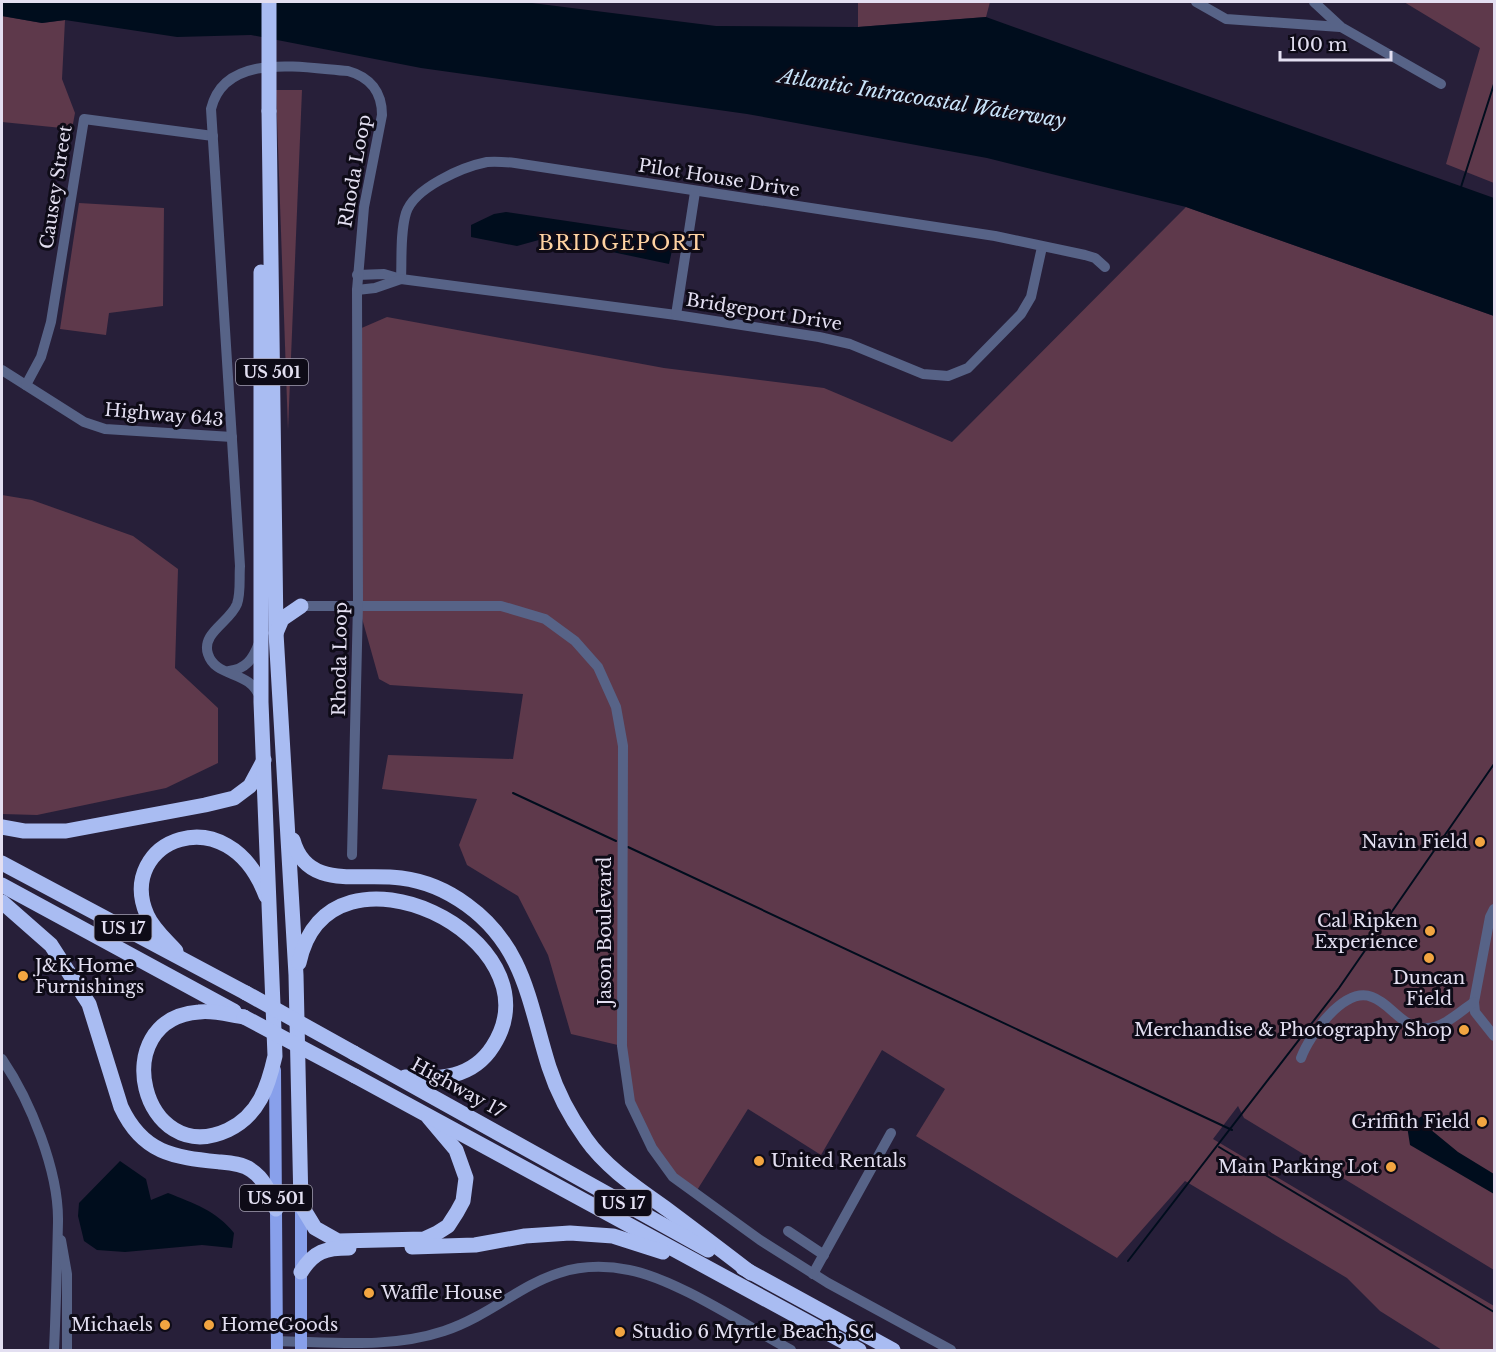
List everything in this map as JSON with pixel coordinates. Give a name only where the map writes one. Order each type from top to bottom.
[{"type":"highway","name":"US 501","points":[[259,2],[265,111],[276,633],[296,975],[301,1205]]},
{"type":"highway","name":"US 501","points":[[269,2],[265,111],[261,702],[275,1056]]},
{"type":"highway","points":[[275,580],[285,594],[301,606],[282,619],[276,633]]},
{"type":"highway","points":[[2,828],[66,831],[234,798],[250,786],[264,760]]},
{"type":"highway","points":[[288,822],[296,852],[307,867],[324,875],[373,875],[420,882],[452,895],[486,921],[503,938],[515,957],[524,978],[549,1068],[568,1112],[587,1141],[632,1185],[751,1273]]},
{"type":"highway","points":[[182,958],[154,927],[143,899],[141,886],[155,854],[168,843],[184,837],[200,836],[217,840],[231,847],[254,871],[270,906]]},
{"type":"highway","name":"Highway 17","points":[[2,863],[182,958],[893,1350]]},
{"type":"highway","name":"US 17","points":[[2,885],[859,1350]]},
{"type":"highway","points":[[296,975],[301,951],[309,933],[325,916],[357,901],[377,898],[398,900],[421,907],[455,924],[482,948],[500,976],[507,1006],[501,1034],[477,1066],[459,1075],[429,1079],[398,1077]]},
{"type":"highway","points":[[2,902],[51,945],[84,994],[105,1047],[122,1107],[128,1120],[139,1134],[165,1154],[249,1168],[267,1187],[276,1209]]},
{"type":"highway","points":[[244,1017],[210,1012],[185,1014],[161,1029],[153,1037],[144,1058],[143,1083],[148,1097],[162,1120],[189,1135],[218,1135],[233,1128],[252,1113],[268,1089],[275,1056]]},
{"type":"highway","points":[[301,1205],[315,1228],[338,1240],[424,1239],[448,1226],[463,1201],[466,1178],[456,1150],[429,1118]]},
{"type":"highway","points":[[301,1272],[310,1257],[330,1248],[475,1245],[525,1236],[570,1233],[613,1236],[698,1263]]},
{"type":"main road","name":"US 501","points":[[275,1056],[277,1346]]},
{"type":"main road","name":"US 501","points":[[301,1205],[301,1346]]},
{"type":"street","points":[[1196,2],[1226,19],[1341,27]]},
{"type":"street","points":[[1314,2],[1341,27],[1441,84]]},
{"type":"street","name":"Rhoda Loop","points":[[226,671],[212,662],[207,644],[211,635],[227,620],[238,602],[240,566],[211,109],[214,95],[232,76],[246,70],[264,68],[348,71],[368,80],[381,102],[382,115],[364,207],[357,275],[357,604],[352,855]]},
{"type":"street","name":"Causey Street","points":[[26,385],[41,357],[51,322],[84,119],[213,136]]},
{"type":"street","name":"Pilot House Drive","points":[[401,279],[404,223],[411,201],[432,185],[474,165],[490,162],[515,163],[995,236],[1085,255],[1095,258],[1105,267]]},
{"type":"street","points":[[676,315],[695,192]]},
{"type":"street","name":"Bridgeport Drive","points":[[357,275],[384,274],[401,279],[676,315],[850,344],[923,374],[948,376],[968,368],[1022,314],[1031,297],[1042,247]]},
{"type":"street","name":"Bridgeport Drive","points":[[357,290],[375,288],[401,279]]},
{"type":"street","name":"Highway 643","points":[[2,370],[84,422],[105,429],[232,437]]},
{"type":"street","name":"Jason Boulevard","points":[[301,606],[357,604],[501,606],[545,619],[575,641],[598,667],[616,708],[623,746],[621,1046],[630,1102],[652,1148],[673,1177],[694,1195],[813,1274],[951,1350]]},
{"type":"street","points":[[226,671],[244,666],[255,653],[261,640]]},
{"type":"street","points":[[226,671],[242,676],[254,686],[261,702]]},
{"type":"street","points":[[1494,909],[1490,917],[1474,1002],[1475,1012],[1494,1036]]},
{"type":"street","points":[[1301,1058],[1306,1045],[1344,1001],[1364,994],[1374,997],[1402,1021],[1415,1027],[1429,1029],[1442,1024],[1474,1002]]},
{"type":"street","points":[[2,1059],[21,1094],[48,1160],[67,1274],[67,1350]]},
{"type":"street","points":[[813,1274],[891,1133]]},
{"type":"street","points":[[54,1350],[58,1221]]},
{"type":"street","points":[[788,1232],[824,1254]]},
{"type":"street","points":[[277,1346],[416,1338],[444,1331],[465,1322],[541,1278],[555,1273],[591,1268],[627,1269],[659,1279],[791,1350]]},
{"type":"shaded area","points":[[858,2],[990,2],[986,17],[858,27]]},
{"type":"shaded area","points":[[1404,2],[1494,2],[1494,183],[1446,164],[1480,48]]},
{"type":"shaded area","points":[[2,16],[42,23],[65,20],[62,79],[75,113],[72,129],[2,122]]},
{"type":"shaded area","points":[[276,90],[302,90],[288,430]]},
{"type":"shaded area","points":[[79,203],[164,208],[163,306],[109,313],[106,335],[60,329]]},
{"type":"shaded area","points":[[1186,207],[1494,316],[1494,1270],[1244,1118],[1238,1106],[1213,1139],[1494,1306],[1494,1350],[1442,1350],[1380,1311],[1347,1278],[1185,1181],[1117,1258],[916,1136],[945,1089],[882,1050],[821,1155],[748,1109],[694,1195],[673,1177],[630,1102],[622,1046],[571,1034],[548,955],[518,896],[467,865],[459,845],[477,799],[382,789],[388,755],[513,759],[523,694],[390,685],[379,679],[358,604],[357,330],[387,317],[664,368],[824,388],[952,442]]},
{"type":"shaded area","points":[[2,495],[32,500],[133,536],[178,569],[175,668],[218,708],[218,763],[166,788],[37,815],[2,814]]},
{"type":"water","name":"Atlantic Intracoastal Waterway","points":[[2,2],[524,2],[716,26],[858,27],[986,17],[1494,198],[1494,316],[1186,207],[987,158],[747,114],[421,68],[251,35],[177,37],[65,20],[42,23],[2,16]]},
{"type":"water","points":[[506,212],[675,237],[669,264],[546,238],[517,246],[471,237],[471,225],[494,214]]},
{"type":"water","points":[[1422,1116],[1430,1129],[1458,1152],[1494,1174],[1494,1194],[1410,1145],[1407,1126]]},
{"type":"water","points":[[120,1161],[146,1179],[151,1200],[168,1193],[204,1208],[220,1219],[234,1233],[232,1248],[202,1245],[125,1252],[97,1250],[84,1241],[78,1216],[79,1203]]},
{"type":"waterway","points":[[1461,187],[1494,84]]},
{"type":"waterway","points":[[1128,1261],[1339,988],[1494,764]]},
{"type":"waterway","points":[[513,793],[616,841]]},
{"type":"waterway","points":[[628,847],[1232,1130]]},
{"type":"waterway","points":[[1219,1147],[1494,1312]]},
{"type":"place","name":"Navin Field","points":[[1480,842]]},
{"type":"place","name":"Cal Ripken Experience","points":[[1430,931]]},
{"type":"place","name":"Duncan Field","points":[[1429,958]]},
{"type":"place","name":"J&K Home Furnishings","points":[[23,976]]},
{"type":"place","name":"Merchandise & Photography Shop","points":[[1464,1030]]},
{"type":"place","name":"Griffith Field","points":[[1482,1122]]},
{"type":"place","name":"United Rentals","points":[[759,1161]]},
{"type":"place","name":"Main Parking Lot","points":[[1391,1167]]},
{"type":"place","name":"Waffle House","points":[[369,1293]]},
{"type":"place","name":"Michaels","points":[[165,1325]]},
{"type":"place","name":"HomeGoods","points":[[209,1325]]},
{"type":"place","name":"Studio 6 Myrtle Beach, SC","points":[[620,1332]]},
{"type":"district","name":"BRIDGEPORT","points":[[622,243]]}]
